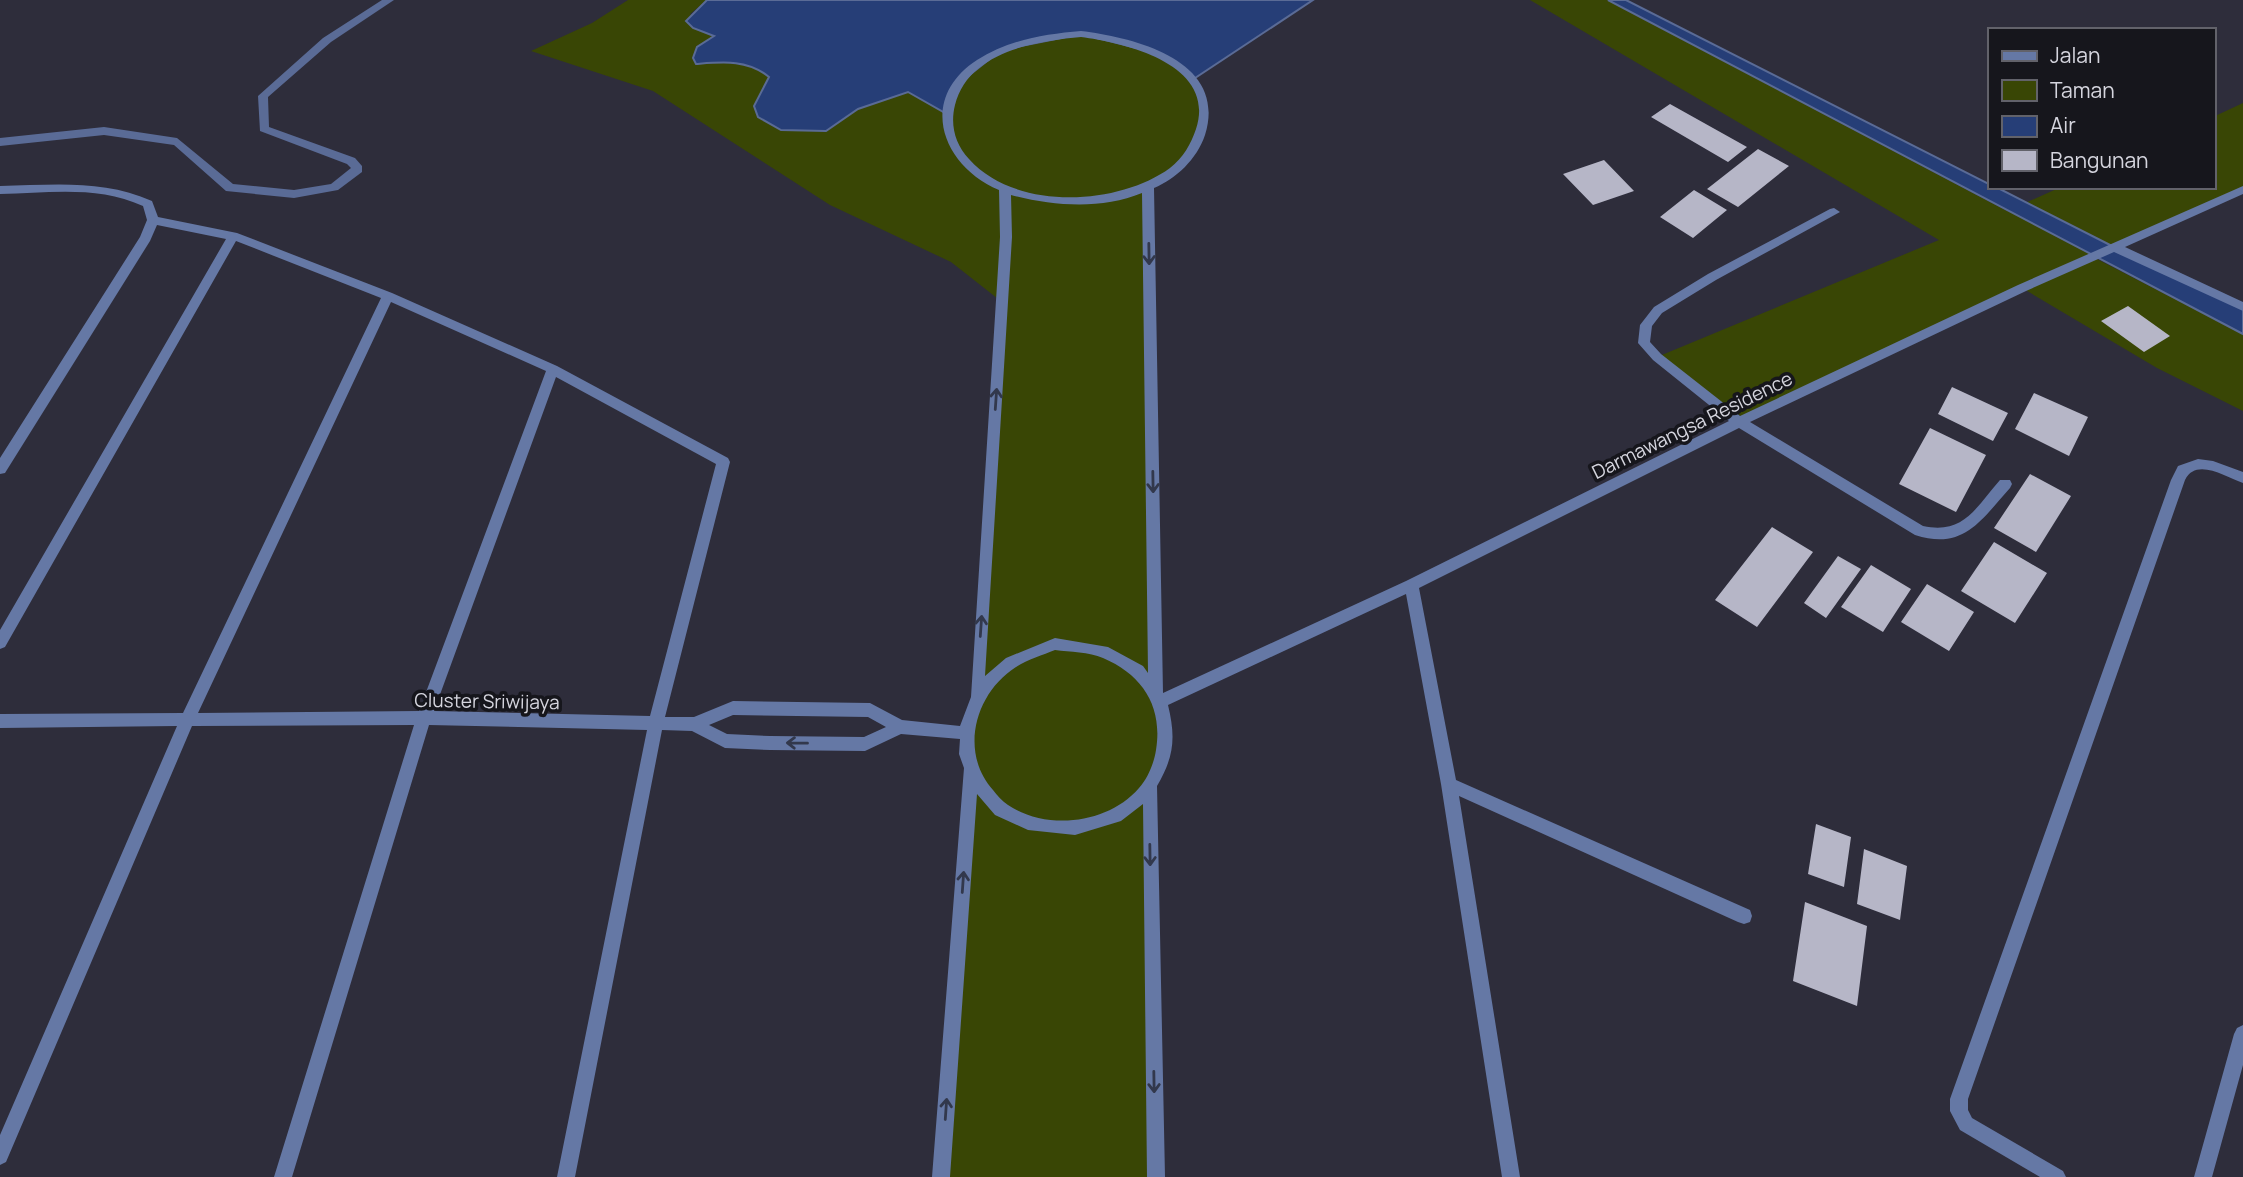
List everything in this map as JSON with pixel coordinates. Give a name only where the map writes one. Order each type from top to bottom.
[{"type":"street","points":[[1081,34],[1134,42],[1161,54],[1179,66],[1201,96],[1205,112],[1197,144],[1171,173],[1148,186],[1106,199],[1080,202],[1054,201],[1006,189],[975,170],[954,147],[947,114],[952,97],[962,81],[979,64],[1001,50],[1028,41],[1081,34]]},
{"type":"street","points":[[971,771],[993,802],[1017,818],[1045,828],[1074,828],[1104,821],[1129,807],[1150,787],[1162,762],[1167,737],[1158,696],[1148,186]]},
{"type":"street","points":[[941,1177],[971,771],[965,733],[977,694],[1006,250],[1006,189]]},
{"type":"street","points":[[0,190],[104,190],[131,193],[148,204],[153,220],[146,238],[0,469]]},
{"type":"street","name":"Darmawangsa Residence","points":[[1158,696],[1411,584],[1739,422],[2114,247],[2243,190]]},
{"type":"street","points":[[1834,212],[1712,277],[1658,310],[1646,325],[1643,334],[1649,349],[1739,422],[1903,523],[1935,536],[1949,537],[1960,533],[2005,484]]},
{"type":"street","points":[[153,220],[233,236],[388,296],[553,369],[723,462],[656,722],[566,1177]]},
{"type":"street","points":[[0,643],[233,236]]},
{"type":"street","points":[[2114,247],[2243,307]]},
{"type":"street","points":[[0,1156],[187,721],[388,296]]},
{"type":"street","points":[[283,1177],[424,719],[553,369]]},
{"type":"street","points":[[2057,1177],[1966,1124],[1959,1111],[1959,1099],[2178,480],[2183,470],[2199,464],[2215,466],[2243,478]]},
{"type":"street","points":[[1411,584],[1449,784],[1511,1177]]},
{"type":"street","points":[[977,694],[991,676],[1010,660],[1031,650],[1055,644],[1079,644],[1113,653],[1142,673],[1158,696]]},
{"type":"street","name":"Cluster Sriwijaya","points":[[0,721],[424,719],[694,724],[733,708],[870,710],[900,727],[965,733]]},
{"type":"street","points":[[694,724],[726,741],[770,743],[866,744],[900,727]]},
{"type":"street","points":[[1449,784],[1744,916]]},
{"type":"street","points":[[1150,787],[1156,1177]]},
{"type":"street","points":[[2203,1177],[2243,1034]]},
{"type":"green space","points":[[628,0],[707,0],[690,14],[715,36],[697,47],[696,64],[743,64],[769,77],[754,106],[758,117],[781,130],[826,131],[858,109],[908,92],[962,81],[1001,50],[1081,34],[1161,54],[1192,80],[1205,112],[1187,159],[1148,186],[1156,691],[1167,737],[1150,787],[1157,1177],[941,1177],[971,770],[965,733],[977,694],[1002,302],[951,262],[830,205],[653,91],[531,51],[592,23]]},
{"type":"green space","points":[[1530,0],[1608,0],[2007,211],[2056,189],[2215,189],[2215,116],[2243,103],[2243,190],[2093,257],[2243,334],[2243,411],[2157,368],[2022,288],[1745,419],[1657,357],[1939,240]]},
{"type":"water","points":[[707,0],[1313,0],[1192,80],[1161,54],[1081,34],[1001,50],[962,81],[947,114],[908,92],[858,109],[826,131],[781,130],[758,117],[754,106],[769,77],[761,71],[734,63],[696,64],[693,58],[697,47],[714,36],[693,28],[686,21]]},
{"type":"water","points":[[1608,0],[1626,0],[1988,183],[1988,189],[2000,189],[2114,247],[2243,307],[2243,334]]},
{"type":"building","points":[[1670,104],[1747,147],[1728,162],[1651,117]]},
{"type":"building","points":[[1758,149],[1789,166],[1738,207],[1707,189]]},
{"type":"building","points":[[1604,160],[1634,191],[1593,205],[1563,174]]},
{"type":"building","points":[[1694,190],[1727,210],[1693,238],[1660,217]]},
{"type":"building","points":[[2128,306],[2170,336],[2144,352],[2101,321]]},
{"type":"building","points":[[1952,387],[2008,413],[1993,441],[1938,414]]},
{"type":"building","points":[[2034,393],[2088,417],[2069,456],[2015,429]]},
{"type":"building","points":[[1930,428],[1986,455],[1956,512],[1899,484]]},
{"type":"building","points":[[2030,474],[2071,496],[2036,552],[1994,528]]},
{"type":"building","points":[[1772,527],[1813,552],[1757,627],[1715,600]]},
{"type":"building","points":[[1994,542],[2047,573],[2015,623],[1961,591]]},
{"type":"building","points":[[1838,556],[1861,569],[1826,618],[1804,603]]},
{"type":"building","points":[[1871,565],[1911,589],[1883,632],[1841,607]]},
{"type":"building","points":[[1927,584],[1974,612],[1949,651],[1901,622]]},
{"type":"building","points":[[1816,824],[1851,837],[1844,887],[1808,874]]},
{"type":"building","points":[[1864,849],[1907,866],[1900,920],[1857,904]]},
{"type":"building","points":[[1805,902],[1867,926],[1857,1006],[1793,981]]},
{"type":"waterway","points":[[0,142],[104,131],[177,142],[230,188],[294,194],[334,187],[358,169],[351,161],[264,129],[263,96],[327,40],[389,0]]}]
